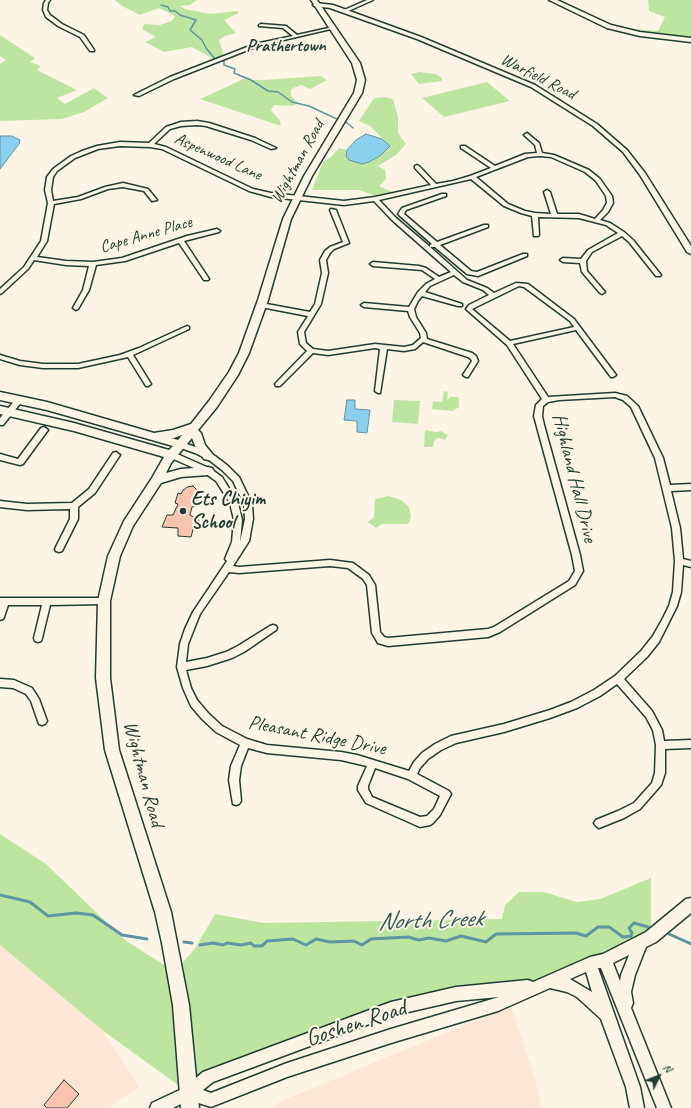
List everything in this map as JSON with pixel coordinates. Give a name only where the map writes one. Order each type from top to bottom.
[{"type":"main road","points":[[552,0],[609,27],[640,34],[691,40]]},
{"type":"main road","name":"Wightman Road","points":[[189,1100],[181,1005],[166,928],[155,887],[112,750],[103,678],[104,601],[114,556],[128,524],[164,467],[176,457],[195,430],[204,422],[205,414],[234,373],[244,353],[260,308],[287,219],[308,176],[358,93],[360,80],[356,63],[315,2]]},
{"type":"main road","points":[[0,396],[47,406],[184,446]]},
{"type":"main road","points":[[4,411],[74,427],[176,457]]},
{"type":"main road","points":[[153,436],[195,430],[200,446],[208,456]]},
{"type":"main road","points":[[143,447],[154,458],[159,477],[181,473],[208,471]]},
{"type":"street","points":[[48,0],[46,3],[48,16],[60,25],[82,36],[92,50]]},
{"type":"street","points":[[344,10],[371,0]]},
{"type":"street","name":"Warfield Road","points":[[315,2],[344,10],[419,38],[533,86],[595,125],[625,151],[643,174],[691,252]]},
{"type":"street","points":[[261,25],[284,27],[296,36]]},
{"type":"street","points":[[137,95],[172,78],[245,49],[333,28]]},
{"type":"street","points":[[150,145],[168,128],[182,124],[197,123],[207,124],[226,130],[253,139],[273,148]]},
{"type":"street","points":[[527,135],[537,144],[540,154]]},
{"type":"street","name":"Aspenwood Lane","points":[[0,292],[34,258],[44,242],[51,203],[48,190],[50,177],[55,170],[72,157],[97,148],[109,146],[132,144],[150,145],[164,148],[251,190],[271,195],[344,203],[375,199],[472,177],[521,157],[540,154],[561,158],[587,171],[598,180],[609,196],[610,203],[606,211],[597,220]]},
{"type":"street","points":[[463,147],[495,168]]},
{"type":"street","points":[[417,167],[435,186]]},
{"type":"street","points":[[472,177],[506,205],[523,212],[579,216],[608,224],[631,241],[658,275]]},
{"type":"street","points":[[51,203],[79,198],[108,188],[123,185],[146,190],[154,200]]},
{"type":"street","points":[[547,192],[554,214]]},
{"type":"street","points":[[444,195],[404,209],[401,214],[469,273],[473,275],[478,274],[525,255]]},
{"type":"street","points":[[375,199],[394,219],[469,284],[494,296]]},
{"type":"street","points":[[333,210],[346,243],[332,248],[324,256],[322,265],[325,274],[318,304],[309,316],[301,332],[301,339],[306,347],[311,351],[328,352],[366,347],[409,349],[415,347],[423,340],[423,333],[413,317],[411,309],[420,293],[438,279],[455,272]]},
{"type":"street","points":[[535,214],[536,235]]},
{"type":"street","points":[[427,248],[486,226]]},
{"type":"street","name":"Cape Anne Place","points":[[34,258],[71,263],[93,264],[133,257],[180,240],[217,231]]},
{"type":"street","points":[[602,292],[584,271],[583,261],[590,251],[622,233]]},
{"type":"street","points":[[180,240],[206,279]]},
{"type":"street","points":[[563,260],[583,261]]},
{"type":"street","points":[[76,308],[86,290],[93,264]]},
{"type":"street","points":[[373,264],[419,268],[438,279]]},
{"type":"street","points":[[546,400],[509,343],[470,309],[471,306],[518,284],[526,285],[568,316],[613,375]]},
{"type":"street","points":[[420,293],[460,305]]},
{"type":"street","points":[[364,305],[411,309]]},
{"type":"street","points":[[260,308],[309,316]]},
{"type":"street","points":[[0,358],[20,363],[43,366],[78,366],[103,362],[129,354],[187,328]]},
{"type":"street","points":[[509,343],[578,328]]},
{"type":"street","points":[[423,340],[474,358],[476,361],[466,375]]},
{"type":"street","points":[[378,391],[384,347]]},
{"type":"street","points":[[278,384],[311,351]]},
{"type":"street","points":[[129,354],[148,384]]},
{"type":"street","name":"Highland Hall Drive","points":[[226,568],[239,570],[330,563],[350,565],[366,577],[371,585],[376,633],[381,640],[388,642],[477,635],[497,630],[572,583],[578,571],[576,555],[540,425],[539,408],[546,400],[615,395],[625,398],[634,406],[658,458],[668,488],[676,528],[679,561],[677,592],[673,606],[666,621],[652,644],[618,679],[574,705],[556,712],[504,728],[454,740],[443,745],[426,756],[417,765],[411,776]]},
{"type":"street","points":[[0,423],[4,411],[19,400]]},
{"type":"street","points":[[0,457],[20,462],[44,430]]},
{"type":"street","name":"Pleasant Ridge Drive","points":[[184,446],[208,456],[225,468],[236,479],[248,504],[249,519],[245,541],[197,612],[184,644],[181,667],[186,688],[194,703],[205,716],[219,728],[245,743],[267,749],[341,756],[373,763],[411,776],[446,794],[437,812],[425,822],[420,822],[373,803],[365,796],[363,790],[373,763]]},
{"type":"street","points":[[0,504],[27,507],[74,506],[92,491],[116,455]]},
{"type":"street","name":"Pleasant Ridge Drive","points":[[176,457],[208,471],[219,479],[234,503],[238,520],[236,542],[226,568]]},
{"type":"street","points":[[668,488],[691,486]]},
{"type":"street","points":[[59,549],[74,519],[74,506]]},
{"type":"street","points":[[679,561],[691,564]]},
{"type":"street","points":[[0,617],[3,601],[104,601]]},
{"type":"street","points":[[38,638],[47,602]]},
{"type":"street","points":[[181,667],[207,662],[229,655],[273,628]]},
{"type":"street","points":[[599,823],[632,809],[648,796],[656,785],[660,773],[661,745],[657,730],[649,714],[618,679]]},
{"type":"street","points":[[0,683],[14,684],[29,691],[34,699],[42,721]]},
{"type":"street","points":[[236,801],[234,780],[236,766],[245,743]]},
{"type":"street","points":[[661,745],[691,744]]},
{"type":"street","name":"Goshen Road","points":[[157,1108],[189,1100],[211,1100],[287,1070],[391,1036],[498,1004],[590,964],[605,960],[651,937],[691,904]]},
{"type":"street","points":[[627,1017],[624,992],[632,962],[641,942]]},
{"type":"street","points":[[605,960],[664,1108]]},
{"type":"street","points":[[590,964],[606,1016],[632,1087],[637,1108]]},
{"type":"street","points":[[544,984],[568,985],[582,992],[592,1000],[606,1016]]},
{"type":"street","name":"Goshen Road","points":[[189,1100],[208,1077],[391,1009],[456,994],[544,984]]},
{"type":"shaded area","points":[[0,945],[102,1030],[139,1087],[107,1108],[0,1108]]},
{"type":"shaded area","points":[[511,1006],[534,1076],[542,1108],[276,1108],[279,1102]]},
{"type":"green space","points":[[115,0],[197,0],[190,5],[180,6],[185,9],[210,14],[237,11],[239,13],[224,20],[236,33],[225,36],[219,40],[224,56],[215,60],[192,47],[164,52],[145,42],[156,37],[142,29],[144,24],[160,25],[172,21],[175,16],[159,8],[140,15],[122,6]]},
{"type":"green space","points":[[648,0],[691,0],[691,38],[643,33],[632,29],[658,31],[665,17],[649,11]]},
{"type":"green space","points":[[0,35],[35,58],[30,62],[41,66],[37,70],[77,90],[57,98],[65,104],[94,88],[108,98],[84,112],[62,119],[0,121],[0,64],[6,60],[0,56]]},
{"type":"green space","points":[[420,72],[435,74],[441,77],[442,81],[419,84],[411,74]]},
{"type":"green space","points":[[321,76],[327,80],[310,89],[301,85],[291,89],[291,96],[298,103],[293,106],[274,105],[271,110],[280,121],[281,126],[200,99],[246,78],[251,80],[263,80]]},
{"type":"green space","points":[[487,82],[510,101],[444,117],[422,98]]},
{"type":"green space","points":[[385,97],[393,99],[398,117],[398,133],[406,144],[396,155],[378,166],[385,170],[386,179],[379,186],[395,193],[374,195],[359,190],[312,190],[323,162],[331,157],[339,148],[347,150],[346,152],[365,164],[374,160],[387,150],[390,146],[370,126],[359,121],[374,98]]},
{"type":"green space","points":[[444,391],[448,392],[447,400],[450,397],[458,397],[459,399],[459,407],[453,411],[432,409],[433,401],[442,402]]},
{"type":"green space","points":[[394,400],[420,401],[418,424],[392,422]]},
{"type":"green space","points":[[425,430],[435,432],[441,431],[448,435],[445,440],[438,438],[434,441],[433,447],[424,447]]},
{"type":"green space","points":[[389,496],[401,500],[409,507],[411,517],[410,521],[408,524],[382,524],[376,528],[368,522],[374,517],[375,499]]},
{"type":"green space","points":[[0,834],[46,864],[125,940],[175,972],[196,947],[215,914],[264,923],[502,919],[505,905],[519,892],[544,892],[577,902],[600,899],[651,878],[651,937],[551,982],[456,994],[254,1059],[189,1093],[102,1030],[0,945]]},
{"type":"water","points":[[366,134],[382,139],[390,146],[380,156],[369,162],[362,164],[349,160],[346,156],[347,150],[356,140]]},
{"type":"water","points":[[0,136],[12,136],[20,140],[19,144],[0,169]]},
{"type":"water","points":[[347,400],[355,400],[355,409],[370,410],[367,433],[357,432],[357,421],[344,420]]},
{"type":"building","name":"Ets Chiyim School","points":[[193,486],[201,494],[199,505],[192,507],[190,515],[199,520],[197,526],[194,526],[191,537],[178,536],[178,528],[162,527],[167,515],[173,515],[178,504],[175,503],[178,493],[181,494],[187,487]]},
{"type":"building","points":[[64,1080],[79,1094],[67,1108],[47,1108],[44,1105]]},
{"type":"waterway","points":[[161,5],[168,7],[170,11],[175,11],[180,15],[196,20],[190,30],[202,40],[206,48],[215,59]]},
{"type":"waterway","points":[[219,61],[224,61],[224,65],[235,69],[234,73],[251,80],[268,91],[278,92],[292,102],[309,106],[337,119]]},
{"type":"waterway","points":[[346,122],[353,128]]},
{"type":"waterway","name":"North Creek","points":[[0,895],[30,902],[48,916],[76,913],[93,915],[122,935],[147,939]]},
{"type":"waterway","name":"North Creek","points":[[200,945],[213,943],[223,945],[227,943],[241,945],[251,943],[254,946],[262,946],[267,941],[293,939],[306,945],[316,939],[330,942],[354,941],[362,945],[371,939],[408,937],[419,940],[429,938],[446,941],[461,936],[486,942],[496,934],[576,933],[586,936],[598,927],[609,927],[623,937],[631,936],[632,933],[629,928],[634,923],[648,927]]},
{"type":"waterway","name":"North Creek","points":[[669,934],[691,944]]},
{"type":"waterway","name":"North Creek","points":[[184,942],[192,943]]},
{"type":"place","name":"Ets Chiyim School","points":[[183,511]]},
{"type":"district","name":"Prathertown","points":[[286,46]]}]
